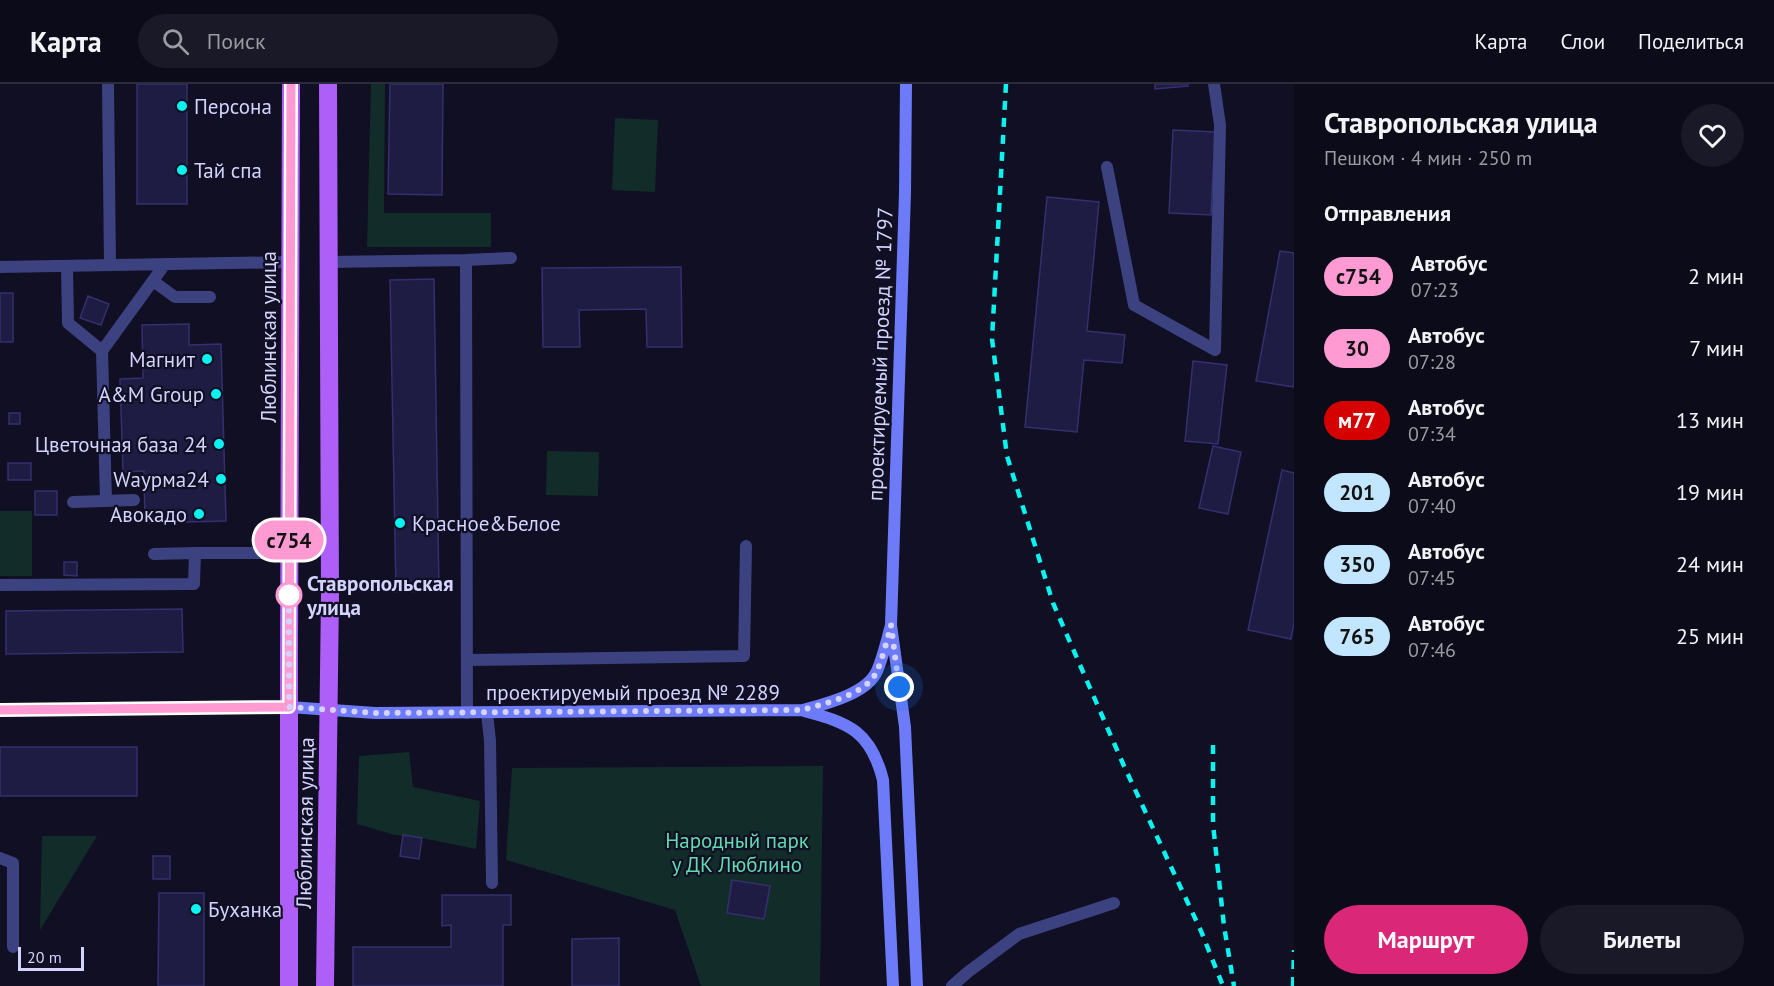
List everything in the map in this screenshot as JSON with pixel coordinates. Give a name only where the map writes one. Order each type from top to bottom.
[{"type":"main road","name":"Люблинская улица","points":[[289,986],[291,84]]},
{"type":"main road","name":"Люблинская улица","points":[[325,986],[329,709],[328,84]]},
{"type":"main road","name":"проектируемый проезд № 1797","points":[[891,625],[906,84]]},
{"type":"main road","name":"проектируемый проезд № 2289","points":[[289,707],[375,713],[803,710],[860,690],[876,674],[891,625]]},
{"type":"main road","points":[[891,625],[904,727],[917,986]]},
{"type":"main road","points":[[0,710],[289,707]]},
{"type":"main road","points":[[803,710],[841,723],[854,731],[869,742],[879,761],[883,780],[893,986]]},
{"type":"lane","points":[[108,84],[110,265]]},
{"type":"lane","points":[[1107,167],[1134,305],[1215,350],[1220,125],[1214,84]]},
{"type":"lane","points":[[329,262],[511,258]]},
{"type":"lane","points":[[466,260],[467,713]]},
{"type":"lane","points":[[0,267],[291,262]]},
{"type":"lane","points":[[106,501],[102,351],[165,264]]},
{"type":"lane","points":[[67,266],[68,323],[102,351]]},
{"type":"lane","points":[[153,281],[175,297],[210,297]]},
{"type":"lane","points":[[73,502],[134,500]]},
{"type":"lane","points":[[467,660],[744,656],[746,546]]},
{"type":"lane","points":[[0,585],[194,584],[195,553]]},
{"type":"lane","points":[[154,554],[289,553]]},
{"type":"lane","points":[[487,712],[490,741],[492,883]]},
{"type":"lane","points":[[0,858],[13,863],[13,947]]},
{"type":"lane","points":[[952,986],[1019,934],[1114,903]]},
{"type":"green space","points":[[371,84],[385,84],[384,213],[491,213],[491,247],[367,247]]},
{"type":"green space","points":[[615,118],[658,120],[655,192],[612,190]]},
{"type":"green space","points":[[547,451],[599,452],[598,496],[546,495]]},
{"type":"green space","points":[[0,511],[32,511],[32,576],[0,576]]},
{"type":"green space","points":[[409,752],[413,787],[480,801],[476,849],[395,835],[357,824],[359,756]]},
{"type":"green space","name":"Народный парк у ДК Люблино","points":[[823,766],[820,986],[701,986],[675,910],[506,860],[512,768]]},
{"type":"green space","points":[[42,836],[97,836],[40,930]]},
{"type":"building","points":[[137,84],[187,84],[187,204],[137,204]]},
{"type":"building","points":[[390,84],[443,84],[442,195],[388,194]]},
{"type":"building","points":[[1155,84],[1188,84],[1188,86],[1155,89]]},
{"type":"building","points":[[1173,130],[1215,132],[1211,215],[1169,213]]},
{"type":"building","points":[[1047,197],[1099,202],[1087,331],[1125,335],[1122,363],[1084,360],[1077,432],[1025,427]]},
{"type":"building","points":[[1280,251],[1294,253],[1294,387],[1256,381]]},
{"type":"building","points":[[681,267],[682,347],[647,347],[646,309],[579,310],[580,347],[543,347],[542,268]]},
{"type":"building","points":[[434,279],[439,591],[396,592],[390,280]]},
{"type":"building","points":[[0,293],[13,293],[13,342],[0,342]]},
{"type":"building","points":[[88,296],[109,304],[101,325],[80,318]]},
{"type":"building","points":[[189,324],[189,345],[221,344],[226,521],[145,523],[144,471],[123,472],[120,379],[143,378],[142,325]]},
{"type":"building","points":[[1193,361],[1227,365],[1218,444],[1185,441]]},
{"type":"building","points":[[9,413],[20,413],[20,424],[9,424]]},
{"type":"building","points":[[1213,446],[1241,452],[1228,514],[1199,508]]},
{"type":"building","points":[[8,463],[31,463],[31,480],[8,480]]},
{"type":"building","points":[[1282,470],[1294,473],[1294,623],[1291,639],[1248,630]]},
{"type":"building","points":[[35,491],[57,491],[57,515],[35,515]]},
{"type":"building","points":[[64,562],[77,562],[77,576],[64,575]]},
{"type":"building","points":[[182,609],[183,652],[6,654],[6,611]]},
{"type":"building","points":[[0,747],[137,747],[137,796],[0,796]]},
{"type":"building","points":[[403,835],[422,838],[419,859],[400,856]]},
{"type":"building","points":[[153,856],[170,856],[170,879],[153,879]]},
{"type":"building","points":[[732,880],[770,886],[764,919],[727,913]]},
{"type":"building","points":[[159,893],[204,893],[204,986],[158,986]]},
{"type":"building","points":[[442,895],[511,895],[511,925],[503,925],[503,986],[353,986],[353,947],[451,947],[451,925],[442,926]]},
{"type":"building","points":[[619,938],[619,986],[572,986],[572,939]]},
{"type":"railway","points":[[1006,84],[992,339],[1007,456],[1053,603],[1124,766],[1201,931],[1223,986]]},
{"type":"railway","points":[[1213,745],[1213,824],[1224,926],[1234,986]]},
{"type":"railway","points":[[1293,986],[1294,950]]},
{"type":"bus line","name":"с754","points":[[0,710],[289,707],[291,84]]},
{"type":"place","name":"Персона","points":[[182,106]]},
{"type":"place","name":"Тай спа","points":[[182,170]]},
{"type":"place","name":"Магнит","points":[[207,359]]},
{"type":"place","name":"A&M Group","points":[[216,394]]},
{"type":"place","name":"Цветочная база 24","points":[[219,444]]},
{"type":"place","name":"Wаурма24","points":[[221,479]]},
{"type":"place","name":"Авокадо","points":[[199,514]]},
{"type":"place","name":"Красное&Белое","points":[[400,523]]},
{"type":"place","name":"Ставропольская улица","points":[[289,595]]},
{"type":"place","name":"Буханка","points":[[196,909]]},
{"type":"route","points":[[289,595],[289,592],[289,707],[375,713],[803,710],[860,690],[876,674],[891,625],[899,687]]}]
